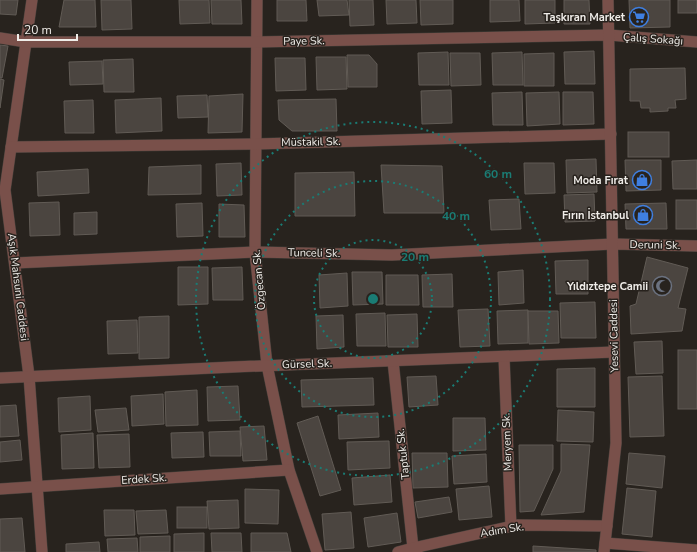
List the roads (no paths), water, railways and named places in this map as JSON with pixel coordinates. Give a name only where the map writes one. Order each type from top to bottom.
[{"type":"street","name":"Aşık Mahsuni Caddesi","points":[[32,0],[11,147],[3,190],[15,263],[29,376],[42,552]]},
{"type":"street","name":"Özgecan Sk.","points":[[257,0],[256,252],[267,365],[289,470],[317,552]]},
{"type":"street","name":"Yesevi Caddesi","points":[[605,547],[616,442],[608,0]]},
{"type":"street","name":"Paye Sk.","points":[[0,38],[26,42],[256,42],[609,35]]},
{"type":"street","name":"Çalış Sokağı","points":[[609,35],[697,42]]},
{"type":"street","name":"Müstakil Sk.","points":[[11,147],[256,144],[611,134]]},
{"type":"street","name":"Deruni Sk.","points":[[613,244],[697,246]]},
{"type":"street","name":"Tunceli Sk.","points":[[15,263],[256,252],[392,255],[613,244]]},
{"type":"street","name":"Gürsel Sk.","points":[[0,378],[267,365],[614,352]]},
{"type":"street","name":"Meryem Sk.","points":[[504,356],[511,527]]},
{"type":"street","name":"Taptuk Sk.","points":[[393,361],[415,550]]},
{"type":"street","name":"Erdek Sk.","points":[[0,489],[289,470]]},
{"type":"street","name":"Adım Sk.","points":[[398,552],[415,550],[517,525],[607,526]]},
{"type":"street","points":[[605,547],[697,550]]},
{"type":"place","name":"Taşkıran Market","points":[[639,17]]},
{"type":"place","name":"Moda Fırat","points":[[642,180]]},
{"type":"place","name":"Fırın İstanbul","points":[[643,215]]},
{"type":"place","name":"Yıldıztepe Camii","points":[[662,286]]}]
